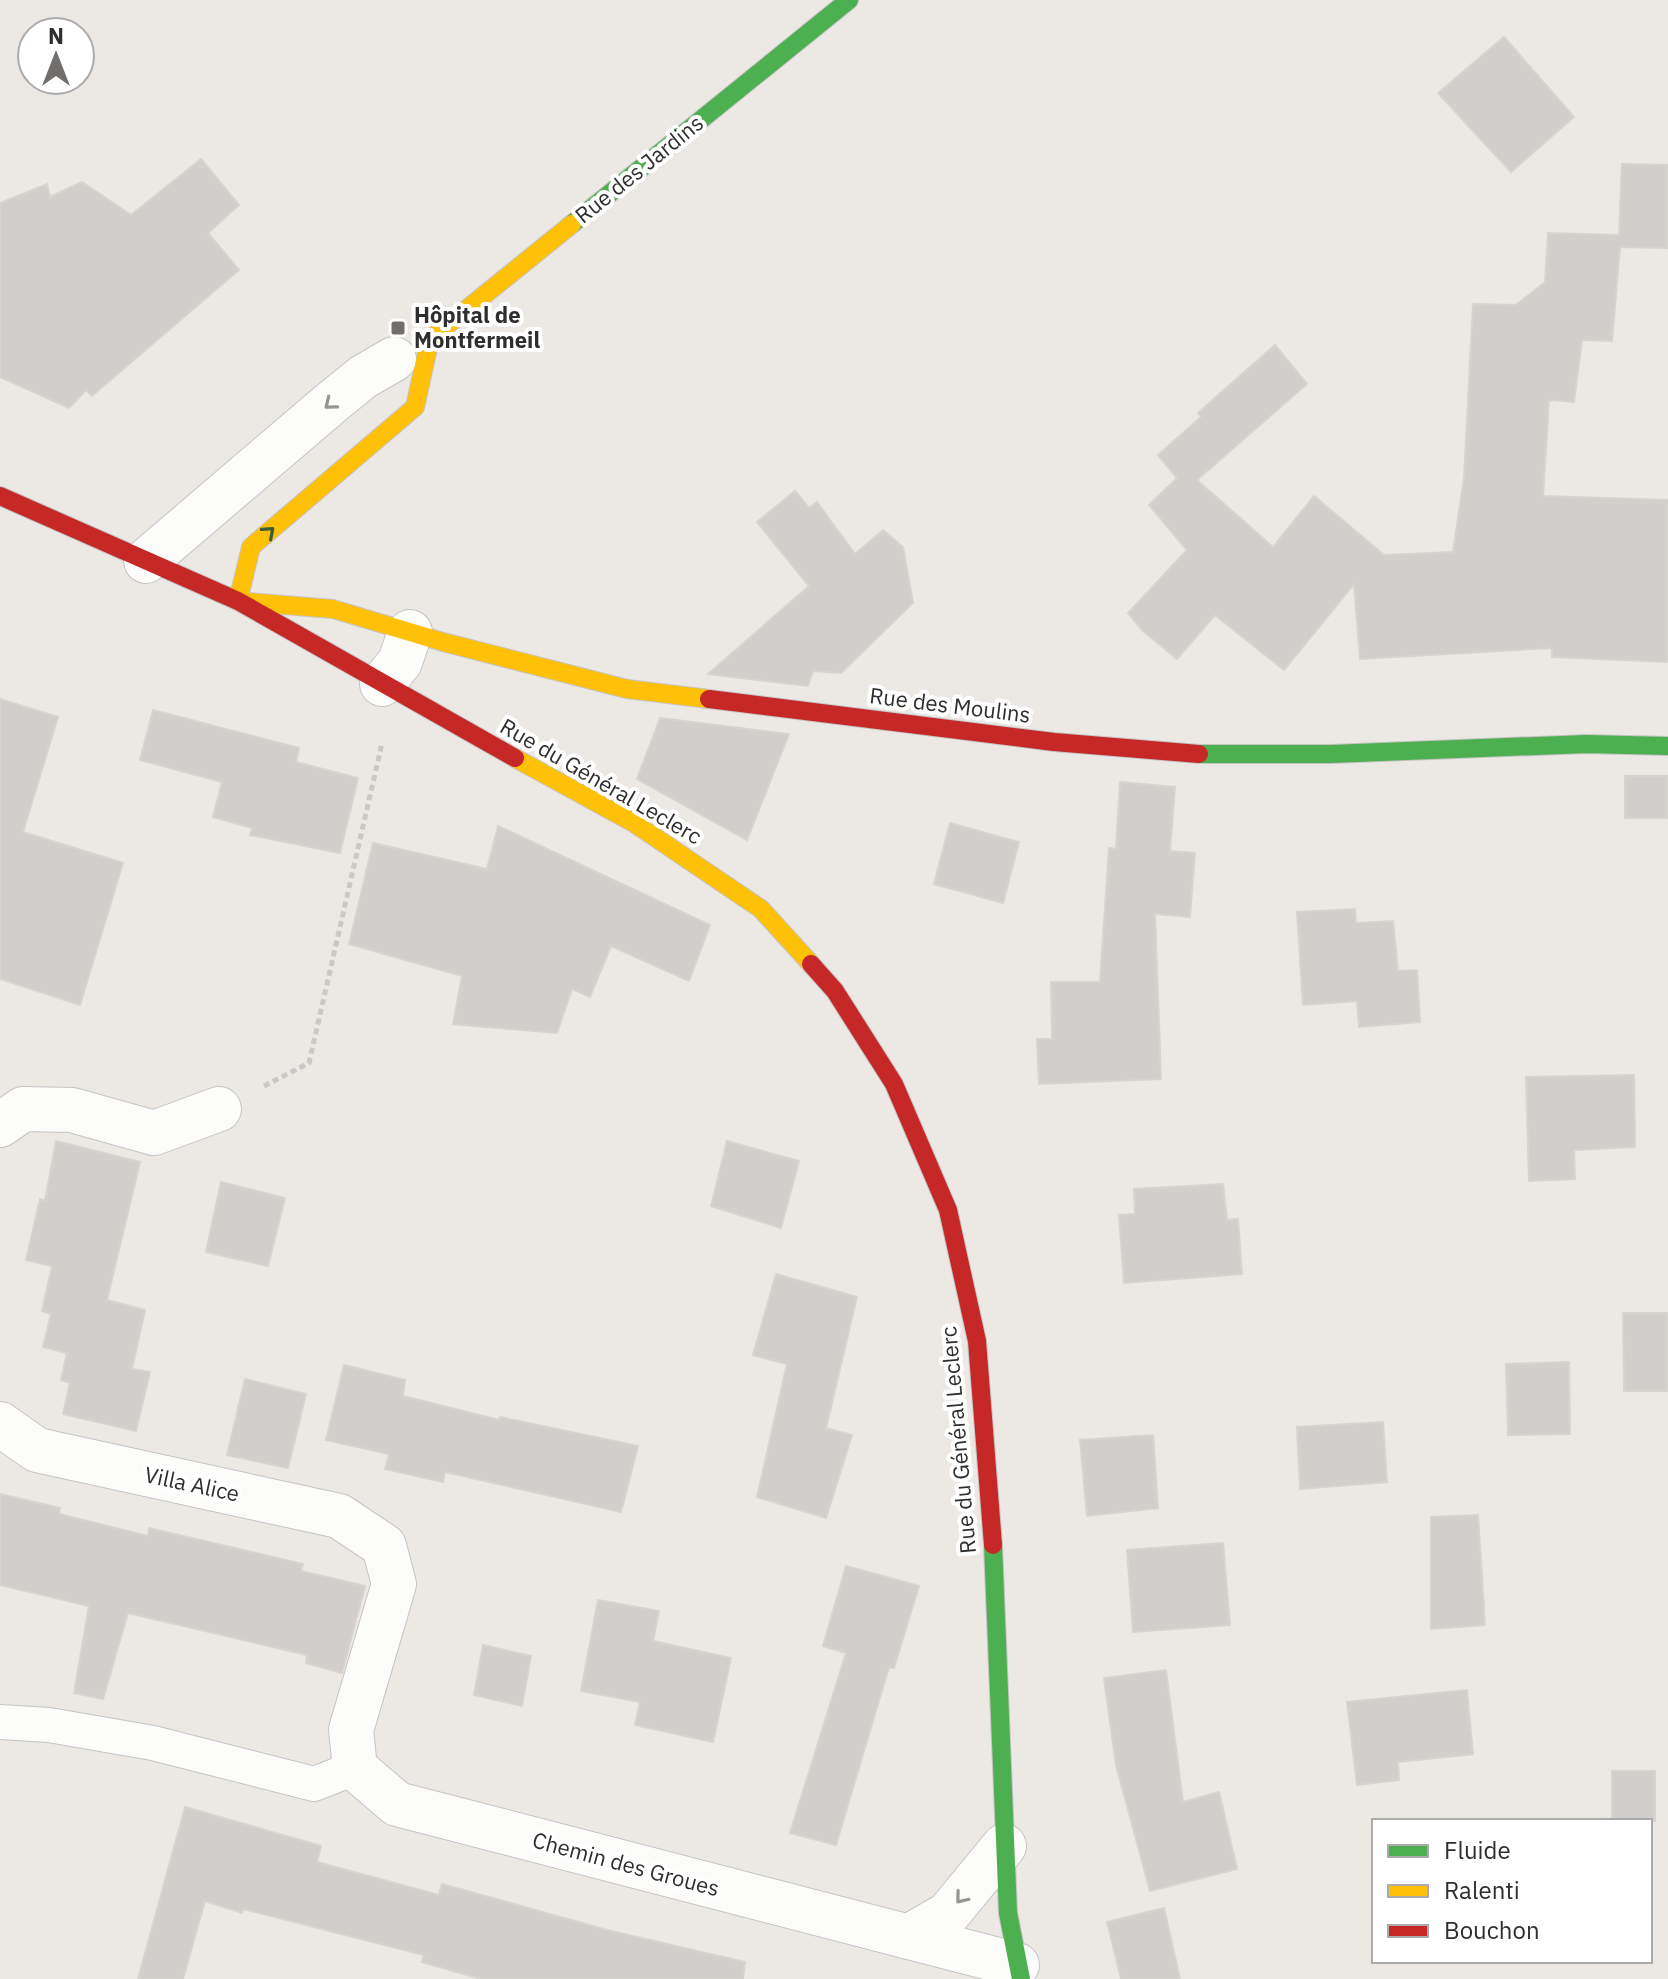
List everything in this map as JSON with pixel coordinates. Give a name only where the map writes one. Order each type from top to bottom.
[{"type":"street","name":"Rue des Jardins","points":[[146,561],[363,377],[412,349],[849,0]]},
{"type":"street","points":[[238,601],[251,547],[415,407],[412,349]]},
{"type":"street","name":"Rue du Général Leclerc","points":[[4,508],[146,561],[238,601],[634,823],[761,909],[835,991],[894,1084],[948,1210],[977,1341],[991,1496],[1008,1913],[1019,1972]]},
{"type":"street","name":"Rue des Moulins","points":[[238,601],[333,609],[627,689],[1069,744],[1207,755],[1586,744],[1668,746]]},
{"type":"street","points":[[397,692],[400,662],[410,632]]},
{"type":"street","points":[[0,1125],[23,1109],[72,1110],[154,1133],[219,1109]]},
{"type":"street","name":"Villa Alice","points":[[0,1424],[37,1450],[339,1516],[384,1546],[394,1584],[351,1730],[355,1768]]},
{"type":"street","name":"Chemin des Groues","points":[[355,1768],[397,1804],[908,1937],[1019,1972]]},
{"type":"street","points":[[908,1937],[948,1914],[1004,1846]]},
{"type":"lane","points":[[0,1722],[49,1725],[153,1743],[314,1784],[355,1768]]},
{"type":"path","points":[[219,1109],[309,1063],[383,736],[397,692]]},
{"type":"building","points":[[1504,37],[1574,117],[1511,172],[1438,93]]},
{"type":"building","points":[[201,159],[239,205],[208,233],[239,270],[92,396],[86,390],[69,408],[0,377],[0,203],[47,184],[50,197],[82,182],[131,215]]},
{"type":"building","points":[[1622,164],[1668,165],[1668,248],[1620,247],[1612,341],[1582,340],[1574,402],[1549,400],[1543,496],[1668,500],[1668,662],[1552,657],[1552,648],[1360,659],[1354,584],[1284,670],[1215,615],[1177,659],[1143,631],[1128,613],[1187,550],[1149,505],[1177,478],[1158,455],[1201,417],[1198,413],[1275,345],[1307,384],[1197,480],[1273,547],[1314,496],[1384,555],[1453,552],[1464,478],[1473,304],[1516,305],[1545,282],[1548,233],[1619,235]]},
{"type":"building","points":[[795,491],[809,508],[817,502],[855,554],[883,530],[903,547],[913,603],[841,673],[813,671],[808,686],[708,674],[809,586],[757,522]]},
{"type":"building","points":[[0,699],[58,717],[23,832],[123,863],[80,1005],[0,979]]},
{"type":"building","points":[[153,710],[299,748],[296,762],[358,778],[340,853],[250,835],[252,828],[213,817],[222,782],[140,760]]},
{"type":"building","points":[[660,718],[789,734],[747,840],[637,779]]},
{"type":"building","points":[[1625,776],[1668,776],[1668,818],[1625,818]]},
{"type":"building","points":[[1120,782],[1175,787],[1170,851],[1195,853],[1190,917],[1155,914],[1161,1079],[1039,1084],[1037,1039],[1052,1039],[1051,982],[1100,982],[1109,848],[1116,849]]},
{"type":"building","points":[[950,823],[1019,842],[1003,903],[934,884]]},
{"type":"building","points":[[498,826],[710,925],[689,981],[611,946],[590,997],[572,989],[557,1033],[453,1024],[462,976],[349,944],[373,843],[487,869]]},
{"type":"building","points":[[1355,909],[1356,923],[1393,921],[1398,971],[1417,970],[1420,1022],[1359,1027],[1357,1001],[1303,1005],[1297,912]]},
{"type":"building","points":[[1634,1075],[1635,1147],[1574,1150],[1575,1179],[1529,1181],[1526,1077]]},
{"type":"building","points":[[56,1141],[140,1162],[107,1300],[145,1310],[132,1369],[150,1372],[136,1431],[63,1414],[70,1383],[61,1380],[67,1353],[43,1347],[51,1314],[42,1311],[52,1266],[26,1260],[40,1199],[45,1201]]},
{"type":"building","points":[[727,1141],[799,1161],[781,1228],[711,1206]]},
{"type":"building","points":[[221,1182],[285,1198],[268,1266],[206,1252]]},
{"type":"building","points":[[1223,1184],[1227,1220],[1238,1219],[1242,1274],[1124,1283],[1119,1215],[1135,1214],[1134,1189]]},
{"type":"building","points":[[776,1274],[857,1297],[826,1428],[852,1435],[826,1518],[757,1497],[787,1364],[753,1355]]},
{"type":"building","points":[[1623,1313],[1668,1313],[1668,1391],[1624,1391]]},
{"type":"building","points":[[1569,1362],[1570,1434],[1508,1435],[1506,1364]]},
{"type":"building","points":[[344,1365],[405,1380],[403,1396],[499,1420],[500,1417],[638,1446],[621,1512],[445,1472],[443,1482],[385,1469],[389,1454],[326,1440]]},
{"type":"building","points":[[245,1379],[306,1394],[288,1468],[227,1455]]},
{"type":"building","points":[[1383,1422],[1387,1482],[1300,1489],[1297,1427]]},
{"type":"building","points":[[1153,1435],[1158,1508],[1087,1516],[1080,1440]]},
{"type":"building","points":[[0,1494],[60,1508],[59,1514],[148,1536],[149,1528],[303,1564],[301,1571],[365,1586],[342,1673],[306,1663],[307,1655],[128,1613],[103,1699],[74,1693],[89,1606],[0,1585]]},
{"type":"building","points":[[1478,1515],[1485,1625],[1431,1629],[1431,1517]]},
{"type":"building","points":[[1223,1543],[1230,1625],[1133,1632],[1127,1550]]},
{"type":"building","points":[[846,1566],[919,1586],[894,1668],[889,1667],[836,1845],[790,1833],[846,1653],[823,1646]]},
{"type":"building","points":[[598,1600],[659,1611],[653,1641],[731,1658],[713,1742],[635,1725],[640,1702],[581,1691]]},
{"type":"building","points":[[483,1645],[531,1656],[522,1706],[474,1695]]},
{"type":"building","points":[[1166,1670],[1183,1802],[1219,1792],[1237,1869],[1150,1891],[1116,1765],[1104,1678]]},
{"type":"building","points":[[1467,1690],[1473,1754],[1398,1762],[1399,1780],[1357,1785],[1347,1702]]},
{"type":"building","points":[[1612,1771],[1655,1771],[1655,1821],[1612,1819]]},
{"type":"building","points":[[185,1807],[321,1846],[317,1862],[439,1895],[442,1884],[611,1931],[745,1962],[743,1979],[481,1979],[422,1962],[424,1955],[243,1909],[242,1913],[205,1901],[183,1979],[138,1979]]},
{"type":"building","points":[[1164,1908],[1180,1979],[1121,1979],[1107,1922]]},
{"type":"traffic: fast","points":[[572,224],[849,0]]},
{"type":"traffic: fast","points":[[1199,754],[1331,754],[1586,744],[1668,746]]},
{"type":"traffic: fast","points":[[993,1545],[1008,1913],[1021,1979]]},
{"type":"traffic: slow","points":[[238,601],[251,547],[415,407],[430,339],[572,224]]},
{"type":"traffic: slow","points":[[249,602],[333,609],[443,642],[627,689],[709,699]]},
{"type":"traffic: slow","points":[[515,758],[634,823],[761,909],[811,964]]},
{"type":"traffic: jam","points":[[0,496],[238,601],[515,758]]},
{"type":"traffic: jam","points":[[709,699],[1054,742],[1199,754]]},
{"type":"traffic: jam","points":[[811,964],[835,991],[894,1084],[948,1210],[977,1341],[993,1545]]},
{"type":"place","name":"Hôpital de Montfermeil","points":[[398,328]]}]
